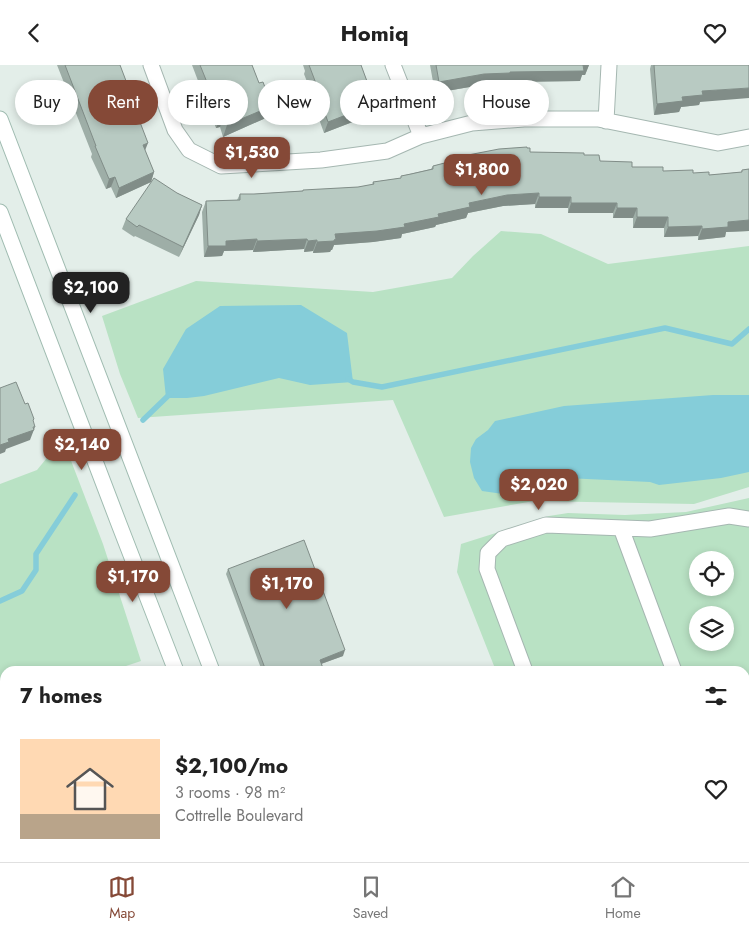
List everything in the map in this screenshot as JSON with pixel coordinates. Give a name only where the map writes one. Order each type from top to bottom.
[{"type":"street","points":[[151,65],[174,130],[189,150],[221,166],[320,160],[386,151],[421,136],[472,123],[524,119],[598,119],[718,143],[749,137]]},
{"type":"street","points":[[393,65],[421,136]]},
{"type":"street","points":[[606,121],[609,65]]},
{"type":"street","points":[[0,119],[210,666]]},
{"type":"street","points":[[0,212],[174,666]]},
{"type":"street","points":[[523,666],[487,569],[488,553],[502,539],[546,525],[650,529],[730,516],[749,519]]},
{"type":"street","points":[[621,527],[672,666]]},
{"type":"green space","points":[[501,231],[541,234],[608,264],[749,246],[749,487],[694,504],[534,501],[444,517],[393,400],[138,418],[120,374],[102,316],[196,281],[373,292],[452,278]]},
{"type":"green space","points":[[65,445],[103,544],[141,661],[126,666],[0,666],[0,484],[37,470],[46,459]]},
{"type":"green space","points":[[749,498],[749,666],[494,666],[457,572],[461,544],[549,516],[568,513],[625,515],[686,512]]},
{"type":"water","points":[[301,305],[347,333],[353,382],[310,385],[279,378],[204,396],[166,398],[163,369],[186,329],[220,306]]},
{"type":"water","points":[[713,395],[749,395],[749,472],[721,478],[659,485],[650,482],[566,478],[533,482],[503,494],[482,491],[474,478],[470,462],[471,448],[476,439],[488,430],[495,421],[564,406]]},
{"type":"building","points":[[65,65],[120,65],[126,80],[88,80],[88,125],[141,125],[148,143],[143,145],[154,172],[119,188],[115,177],[109,179],[95,146],[78,99],[78,80],[71,80]]},
{"type":"building","points":[[200,65],[252,65],[258,80],[258,112],[248,116],[248,80],[206,80]]},
{"type":"building","points":[[309,65],[361,65],[367,80],[340,80],[340,117],[330,121],[330,80],[315,80]]},
{"type":"building","points":[[436,65],[583,65],[584,71],[510,72],[439,80]]},
{"type":"building","points":[[654,65],[749,65],[749,88],[702,91],[703,95],[682,97],[683,101],[657,104]]},
{"type":"building","points":[[530,148],[530,152],[599,155],[600,161],[632,162],[632,167],[663,167],[663,171],[693,170],[693,173],[709,172],[709,175],[742,172],[742,170],[749,169],[749,220],[728,222],[728,227],[702,229],[702,226],[668,227],[668,217],[637,217],[637,208],[617,208],[617,203],[571,203],[571,197],[539,197],[539,193],[507,195],[469,203],[470,207],[438,214],[439,217],[404,224],[405,227],[335,234],[336,239],[334,241],[317,242],[317,240],[308,241],[307,239],[257,241],[257,239],[226,241],[226,246],[208,246],[206,201],[240,200],[240,194],[358,187],[433,169],[433,166],[464,158],[463,156],[499,149]]},
{"type":"building","points":[[154,178],[177,193],[202,205],[183,247],[139,225],[137,227],[126,219]]},
{"type":"building","points":[[16,382],[25,404],[28,403],[35,427],[33,427],[34,430],[8,439],[9,442],[0,445],[0,388]]},
{"type":"building","points":[[304,540],[345,650],[320,660],[322,666],[264,666],[228,569]]},
{"type":"waterway","points":[[348,379],[353,382],[382,387],[665,328],[732,344],[749,329]]},
{"type":"waterway","points":[[143,420],[171,393]]},
{"type":"waterway","points":[[0,601],[22,591],[36,570],[36,554],[75,495]]}]
